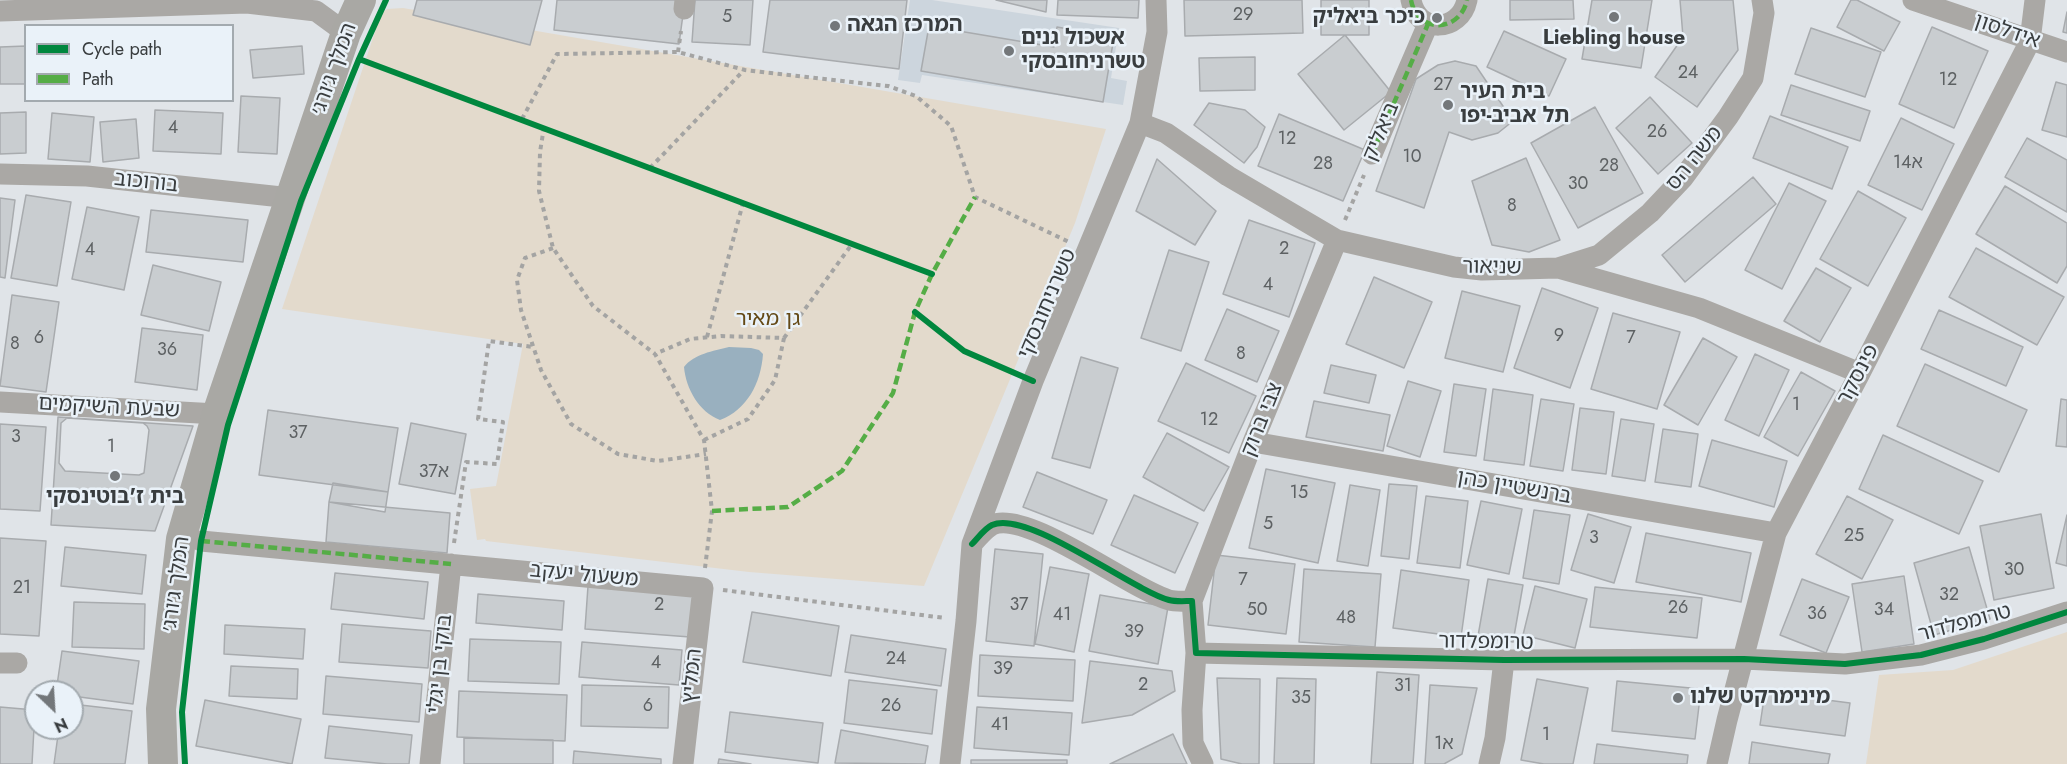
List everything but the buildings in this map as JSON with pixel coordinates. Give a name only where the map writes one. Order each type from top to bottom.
[{"type":"street","name":"המלך ג׳ורג׳","points":[[164,764],[161,709],[181,539],[217,414],[346,33],[361,0]]},
{"type":"street","name":"טשרניחובסקי","points":[[950,764],[972,544],[1033,381],[1140,123],[1158,32],[1156,0]]},
{"type":"street","points":[[1411,0],[1415,14],[1428,24],[1442,25],[1456,20],[1465,8],[1467,0]]},
{"type":"street","name":"משה הס","points":[[1558,268],[1599,255],[1650,213],[1683,178],[1728,117],[1753,78],[1764,13],[1762,0]]},
{"type":"street","name":"אידלסון","points":[[1913,0],[2067,52]]},
{"type":"street","name":"פינסקר","points":[[1718,764],[1726,720],[1776,533],[2030,41],[2035,0]]},
{"type":"street","points":[[0,11],[247,3],[316,11],[346,33]]},
{"type":"street","name":"ביאליק","points":[[1372,154],[1428,24]]},
{"type":"street","name":"שניאור","points":[[1140,123],[1166,133],[1228,176],[1337,240],[1454,267],[1482,270],[1558,268],[1699,308],[1860,373]]},
{"type":"street","name":"בורוכוב","points":[[0,174],[87,176],[291,198]]},
{"type":"street","name":"צבי ברוק","points":[[1192,601],[1253,442],[1337,240]]},
{"type":"street","name":"שבעת השיקמים","points":[[0,402],[217,414]]},
{"type":"street","name":"ברנשטיין כהן","points":[[1253,442],[1776,533]]},
{"type":"street","points":[[972,544],[993,524],[1006,523],[1028,528],[1099,563],[1148,591],[1170,600],[1192,601],[1196,653],[1192,710],[1193,743],[1203,764]]},
{"type":"street","name":"משעול יעקב","points":[[201,541],[703,588]]},
{"type":"street","name":"בוקי בן יגלי","points":[[430,764],[451,564]]},
{"type":"street","name":"המליץ","points":[[683,764],[703,588]]},
{"type":"street","name":"טרומפלדור","points":[[1196,653],[1504,660],[1744,659],[1845,664],[1921,654],[1984,639],[2067,612]]},
{"type":"street","points":[[1489,764],[1495,738],[1504,660]]},
{"type":"path","points":[[522,119],[558,54],[678,52],[745,70],[888,86],[916,96],[951,126],[975,197],[1088,251]]},
{"type":"path","points":[[650,168],[745,70]]},
{"type":"path","points":[[544,127],[540,152],[539,191],[553,248],[593,306],[655,354],[704,440],[712,512],[703,588],[966,621]]},
{"type":"path","points":[[707,337],[743,203]]},
{"type":"path","points":[[704,440],[748,419],[775,380],[784,338],[852,244]]},
{"type":"path","points":[[553,248],[525,258],[517,280],[521,310],[541,370],[571,424],[618,454],[658,461],[706,454]]},
{"type":"path","points":[[655,354],[690,339],[721,336],[784,338]]},
{"type":"path","points":[[451,564],[466,462],[497,464],[503,422],[478,419],[489,341],[533,347]]},
{"type":"shaded area","name":"אשכול גנים טשרניחובסקי","points":[[910,0],[932,0],[1119,28],[1111,78],[1127,81],[1123,105],[922,75],[920,83],[898,80]]},
{"type":"green space","name":"גן מאיר","points":[[403,8],[1106,129],[1075,223],[924,586],[749,572],[486,541],[485,539],[477,540],[470,489],[496,486],[523,344],[282,309],[381,14],[387,9]]},
{"type":"green space","points":[[2067,632],[2067,764],[1866,764],[1879,675],[1953,670]]},
{"type":"water","points":[[729,347],[759,350],[763,354],[762,365],[756,385],[745,402],[738,410],[720,420],[700,406],[695,399],[684,367],[698,356]]},
{"type":"marked path","points":[[1411,0],[1421,19],[1430,24],[1439,25],[1456,19],[1463,11],[1467,0]]},
{"type":"marked path","points":[[1372,154],[1428,24]]},
{"type":"marked path","points":[[712,511],[788,507],[842,471],[893,393],[915,312],[932,274],[975,197]]},
{"type":"marked path","points":[[201,541],[451,564]]},
{"type":"cycle path","points":[[185,764],[182,712],[201,541],[228,425],[301,201],[359,59],[386,0]]},
{"type":"cycle path","points":[[359,59],[932,274]]},
{"type":"cycle path","points":[[915,312],[964,351],[1033,381]]},
{"type":"cycle path","points":[[972,544],[992,525],[1008,523],[1029,528],[1079,552],[1152,593],[1172,601],[1192,601],[1196,653],[1504,660],[1744,659],[1845,664],[1921,655],[1984,639],[2067,612]]},
{"type":"place","name":"Liebling house","points":[[1614,17]]},
{"type":"place","name":"כיכר ביאליק","points":[[1437,18]]},
{"type":"place","name":"המרכז הגאה","points":[[835,26]]},
{"type":"place","name":"אשכול גנים טשרניחובסקי","points":[[1009,51]]},
{"type":"place","name":"בית העיר תל אביב-יפו","points":[[1448,105]]},
{"type":"place","name":"בית ז'בוטינסקי","points":[[115,476]]},
{"type":"place","name":"מינימרקט שלנו","points":[[1678,698]]}]
